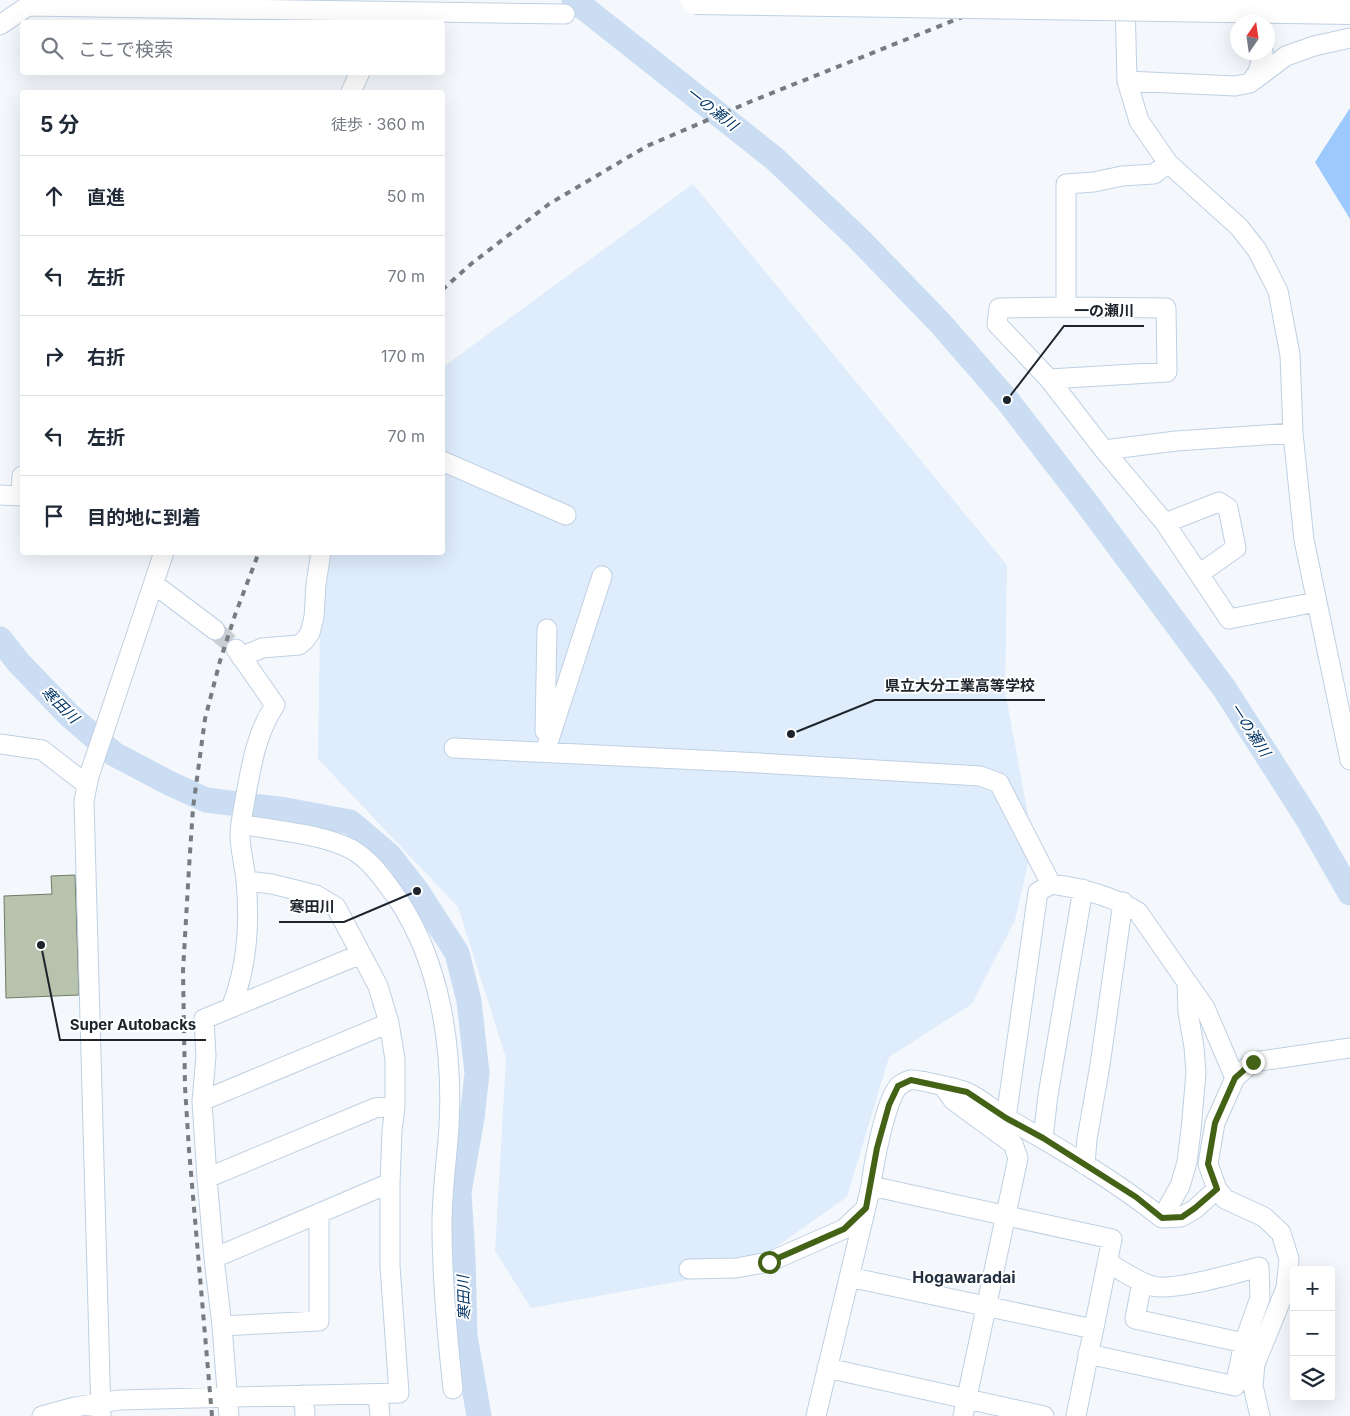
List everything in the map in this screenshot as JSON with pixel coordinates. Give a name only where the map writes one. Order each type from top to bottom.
[{"type":"highway","points":[[695,0],[1350,10]]},
{"type":"street","points":[[1125,0],[1127,81],[1139,121],[1168,163],[1239,227],[1257,250],[1278,291],[1290,355],[1293,433],[1304,540],[1350,760]]},
{"type":"street","points":[[0,25],[28,6],[566,14]]},
{"type":"street","points":[[1127,81],[1235,86],[1250,83],[1286,56],[1314,46],[1350,38]]},
{"type":"street","points":[[1250,83],[1258,72],[1262,60]]},
{"type":"street","points":[[352,90],[359,75]]},
{"type":"street","points":[[1066,307],[1066,184],[1094,182],[1122,176],[1154,174],[1168,163]]},
{"type":"street","points":[[1049,379],[1167,372],[1166,308],[999,308],[997,324],[1049,379],[1164,523],[1229,619],[1316,602]]},
{"type":"street","points":[[1104,450],[1176,441],[1293,433]]},
{"type":"street","points":[[445,462],[566,515]]},
{"type":"street","points":[[0,496],[20,496]]},
{"type":"street","points":[[1164,523],[1219,502],[1228,508],[1236,548],[1199,574]]},
{"type":"street","points":[[100,1410],[84,801],[88,780],[110,710],[163,555]]},
{"type":"street","points":[[231,1008],[236,994],[248,937],[246,881],[240,838],[241,824],[255,749],[260,733],[275,705],[239,653],[262,648],[299,645],[305,640],[310,633],[314,617],[321,555]]},
{"type":"street","points":[[545,752],[602,576]]},
{"type":"street","points":[[154,584],[215,630]]},
{"type":"street","points":[[545,752],[547,630]]},
{"type":"street","points":[[0,744],[42,750],[88,780]]},
{"type":"street","points":[[454,748],[980,776],[999,783],[1051,884]]},
{"type":"street","points":[[241,824],[308,836],[335,843],[352,850],[378,870],[390,887],[402,906],[427,957],[446,1036],[449,1081],[449,1128],[442,1224],[444,1282],[453,1389]]},
{"type":"street","points":[[42,1416],[75,1407],[100,1410],[119,1400],[228,1407],[304,1395],[399,1393],[390,1266],[390,1183],[395,1106],[395,1059],[378,986],[336,907],[316,895],[272,884],[246,881]]},
{"type":"street","points":[[1006,1118],[1038,892],[1051,884],[1083,890],[1123,902],[1138,912],[1205,1008],[1235,1078]]},
{"type":"street","points":[[1043,1138],[1048,1095],[1083,890]]},
{"type":"street","points":[[1085,1165],[1087,1140],[1123,902]]},
{"type":"street","points":[[228,1407],[207,1178],[202,1101],[206,1056],[204,1020],[361,954]]},
{"type":"street","points":[[1162,1218],[1180,1186],[1187,1162],[1196,1073],[1188,1012],[1187,980]]},
{"type":"street","points":[[202,1101],[388,1023]]},
{"type":"street","points":[[1260,1416],[1253,1386],[1255,1364],[1286,1288],[1289,1259],[1281,1233],[1264,1217],[1225,1199],[1217,1189],[1208,1164],[1215,1123],[1235,1078],[1253,1062],[1350,1048]]},
{"type":"street","points":[[816,1416],[866,1208],[877,1148],[889,1105],[898,1086],[911,1080],[967,1092],[1006,1118],[1043,1138],[1136,1197],[1162,1218],[1182,1217],[1217,1189]]},
{"type":"street","points":[[943,1086],[953,1100],[1013,1144],[1018,1158],[964,1408]]},
{"type":"street","points":[[207,1178],[375,1108],[395,1106]]},
{"type":"street","points":[[214,1258],[390,1183]]},
{"type":"street","points":[[871,1186],[1112,1239],[1076,1416]]},
{"type":"street","points":[[689,1269],[736,1268],[769,1262],[844,1229],[866,1208]]},
{"type":"street","points":[[222,1326],[319,1322],[319,1213]]},
{"type":"street","points":[[1107,1262],[1142,1282],[1161,1287],[1224,1276],[1259,1267],[1260,1298],[1244,1343],[1235,1386]]},
{"type":"street","points":[[849,1278],[1094,1329]]},
{"type":"street","points":[[1142,1282],[1136,1319],[1244,1343]]},
{"type":"street","points":[[1088,1354],[1235,1386],[1253,1381]]},
{"type":"street","points":[[827,1368],[964,1408],[1044,1416]]},
{"type":"street","points":[[378,1394],[380,1416]]},
{"type":"street","points":[[304,1395],[306,1416]]},
{"type":"shaded area","points":[[1350,108],[1350,219],[1315,162]]},
{"type":"shaded area","points":[[693,184],[1007,565],[1005,691],[1033,842],[1015,920],[972,1004],[889,1057],[847,1197],[743,1270],[531,1308],[495,1251],[506,1058],[458,907],[318,759],[321,555],[445,555],[445,366]]},
{"type":"building","points":[[75,875],[79,995],[6,998],[4,896],[52,894],[51,876]]},
{"type":"waterway","name":"一の瀬川","points":[[574,0],[775,159],[859,239],[941,324],[1007,400],[1088,505],[1224,688],[1307,818],[1350,893]]},
{"type":"waterway","name":"寒田川","points":[[0,639],[18,662],[69,715],[114,754],[169,783],[206,800],[286,810],[350,822],[389,855],[417,891],[457,953],[469,1001],[477,1073],[472,1118],[459,1192],[465,1336],[479,1416]]},
{"type":"tunnel","points":[[215,630],[236,649]]},
{"type":"railway","points":[[445,287],[471,264],[549,204],[647,146],[752,101],[1005,0]]},
{"type":"railway","points":[[212,1416],[189,1150],[185,1087],[183,971],[193,808],[205,719],[220,661],[258,555]]},
{"type":"place","name":"一の瀬川","points":[[1007,400]]},
{"type":"place","name":"県立大分工業高等学校","points":[[791,734]]},
{"type":"place","name":"寒田川","points":[[417,891]]},
{"type":"place","name":"Super Autobacks","points":[[41,945]]},
{"type":"district","name":"Hogawaradai","points":[[964,1277]]},
{"type":"route","points":[[769,1262],[844,1229],[866,1208],[877,1148],[889,1105],[898,1086],[911,1080],[967,1092],[1006,1118],[1043,1138],[1136,1197],[1162,1218],[1182,1217],[1217,1189],[1208,1164],[1215,1123],[1235,1078],[1253,1062]]}]
